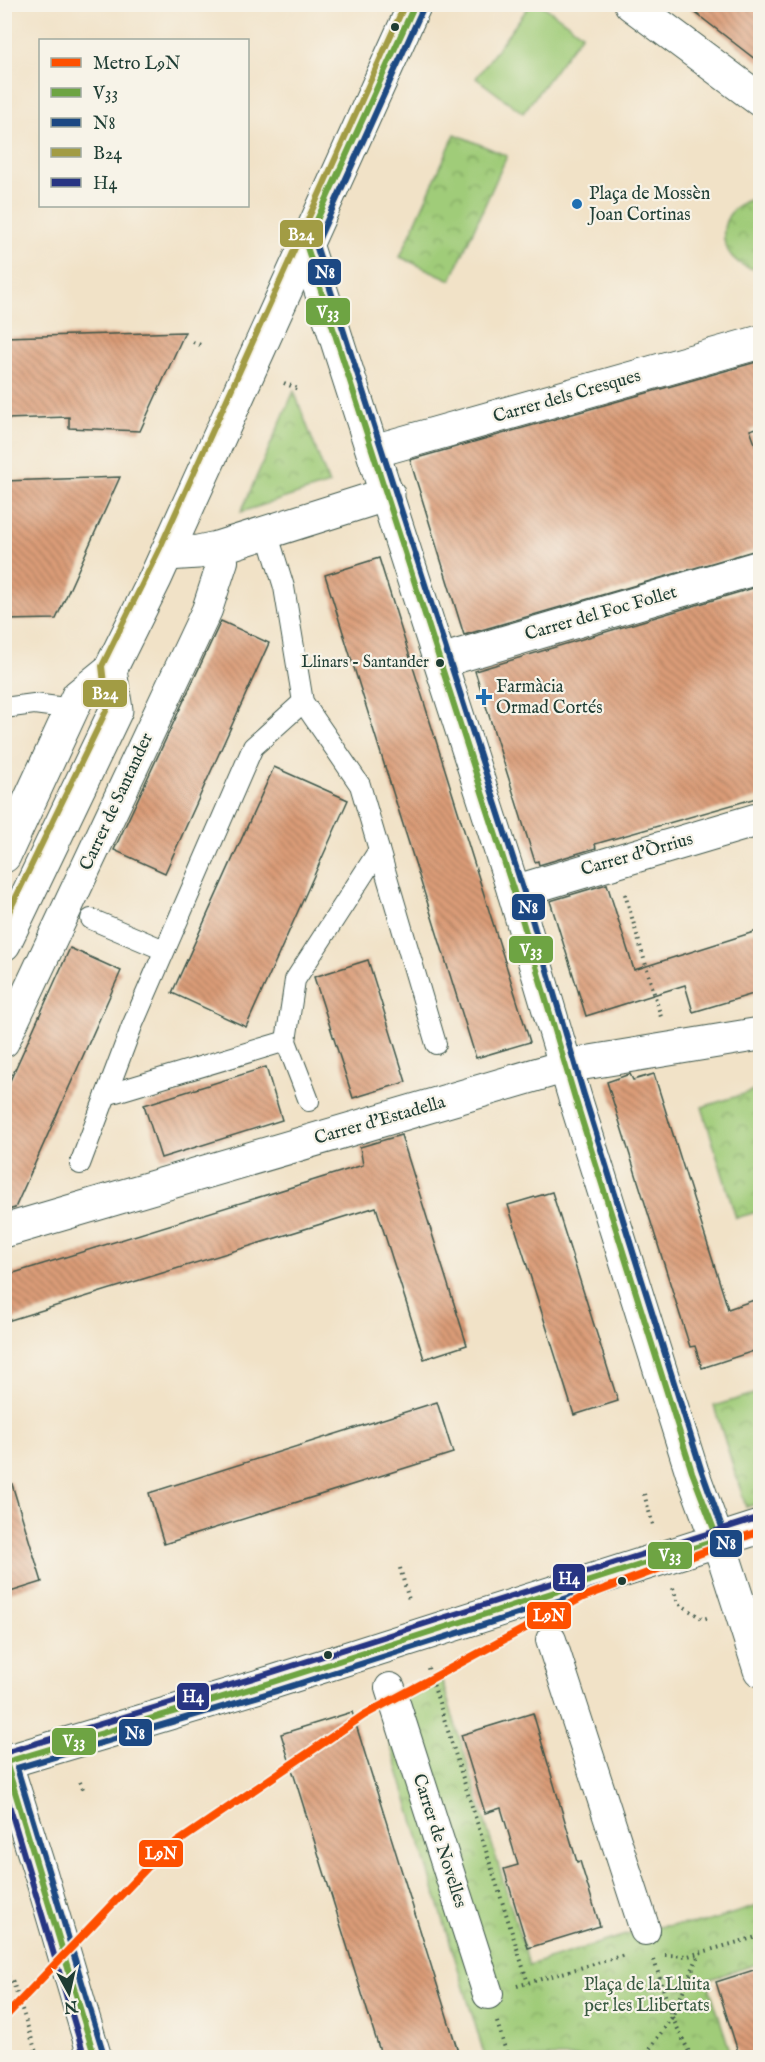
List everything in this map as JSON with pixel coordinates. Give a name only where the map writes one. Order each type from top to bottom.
[{"type":"street","points":[[4,856],[78,696],[110,670],[161,566],[415,4]]},
{"type":"street","points":[[631,4],[760,100]]},
{"type":"street","points":[[306,244],[514,892],[692,1472],[718,1540],[760,1670]]},
{"type":"street","name":"Carrer dels Cresques","points":[[374,451],[760,342]]},
{"type":"street","points":[[161,566],[198,552],[388,494]]},
{"type":"street","name":"Carrer de Santander","points":[[4,1042],[207,610],[223,561]]},
{"type":"street","name":"Carrer del Foc Follet","points":[[442,663],[458,656],[760,567]]},
{"type":"street","points":[[4,944],[116,710],[110,670]]},
{"type":"street","name":"Carrer d'Òrrius","points":[[514,892],[760,819]]},
{"type":"street","name":"Carrer d'Estadella","points":[[4,1231],[566,1066],[760,1034]]},
{"type":"street","points":[[94,2058],[5,1760],[292,1676],[760,1527]]},
{"type":"street","points":[[552,1640],[649,1942]]},
{"type":"street","name":"Carrer de Novelles","points":[[390,1688],[488,1994]]},
{"type":"lane","points":[[267,532],[284,587],[303,702],[360,785],[436,1044]]},
{"type":"lane","points":[[80,1164],[132,1026],[253,747],[303,702]]},
{"type":"lane","points":[[4,708],[34,704],[73,709]]},
{"type":"lane","points":[[309,1101],[286,1041],[295,980],[379,850]]},
{"type":"lane","points":[[91,919],[164,950]]},
{"type":"lane","points":[[106,1095],[286,1041]]},
{"type":"path","points":[[193,342],[203,346]]},
{"type":"path","points":[[284,383],[298,389]]},
{"type":"path","points":[[615,862],[661,1019]]},
{"type":"path","points":[[754,1448],[760,1466]]},
{"type":"path","points":[[644,1494],[653,1525]]},
{"type":"path","points":[[400,1568],[409,1600]]},
{"type":"path","points":[[670,1579],[678,1603],[690,1612]]},
{"type":"path","points":[[427,1666],[528,1983]]},
{"type":"path","points":[[80,1782],[83,1789]]},
{"type":"path","points":[[488,1994],[625,1954],[649,1942],[688,1956],[760,1936]]},
{"type":"path","points":[[649,1942],[672,2017],[692,2058]]},
{"type":"path","points":[[643,2058],[672,2017],[700,1953]]},
{"type":"path","points":[[4,1972],[13,1982],[38,2058]]},
{"type":"green space","points":[[530,5],[542,5],[582,34],[523,113],[476,78]]},
{"type":"green space","points":[[455,134],[507,156],[451,280],[400,257]]},
{"type":"green space","points":[[760,198],[760,270],[744,266],[733,257],[726,246],[724,234],[726,221],[733,210],[744,202]]},
{"type":"green space","points":[[294,391],[329,484],[241,512]]},
{"type":"green space","points":[[760,1089],[760,1211],[736,1218],[702,1107]]},
{"type":"green space","points":[[760,1392],[760,1503],[746,1507],[714,1406]]},
{"type":"green space","name":"Plaça de la Lluita per les Llibertats","points":[[442,1681],[529,1965],[626,1935],[663,1926],[703,1923],[760,1905],[760,1963],[707,1980],[732,2057],[485,2057],[377,1701]]},
{"type":"building","points":[[684,4],[760,4],[760,63]]},
{"type":"building","points":[[185,332],[140,431],[69,428],[69,417],[4,419],[4,337]]},
{"type":"building","points":[[760,361],[760,427],[750,430],[760,457],[760,549],[464,635],[410,460]]},
{"type":"building","points":[[120,477],[56,619],[4,620],[4,481]]},
{"type":"building","points":[[379,558],[530,1042],[476,1058],[325,575]]},
{"type":"building","points":[[760,586],[760,797],[595,844],[596,848],[539,865],[538,861],[535,862],[475,671]]},
{"type":"building","points":[[221,621],[269,643],[165,873],[114,850]]},
{"type":"building","points":[[274,767],[348,800],[246,1027],[172,993]]},
{"type":"building","points":[[607,884],[634,970],[760,930],[760,992],[693,1012],[685,985],[586,1016],[550,901]]},
{"type":"building","points":[[70,948],[121,971],[15,1208],[4,1211],[4,1094]]},
{"type":"building","points":[[368,960],[406,1082],[353,1098],[314,977]]},
{"type":"building","points":[[266,1067],[282,1120],[161,1158],[144,1105]]},
{"type":"building","points":[[630,1074],[633,1080],[654,1074],[728,1309],[760,1298],[760,1349],[702,1368],[695,1346],[690,1347],[607,1082]]},
{"type":"building","points":[[401,1135],[467,1345],[424,1359],[376,1207],[4,1322],[4,1276],[363,1165],[360,1147]]},
{"type":"building","points":[[552,1192],[618,1401],[574,1415],[508,1205]]},
{"type":"building","points":[[437,1402],[453,1453],[164,1544],[149,1493]]},
{"type":"building","points":[[11,1481],[42,1582],[4,1594],[4,1482]]},
{"type":"building","points":[[352,1712],[460,2058],[382,2058],[281,1734]]},
{"type":"building","points":[[533,1713],[577,1862],[580,1861],[600,1926],[528,1948],[504,1869],[518,1865],[501,1808],[485,1813],[461,1735]]},
{"type":"building","points":[[760,1968],[760,2058],[740,2058],[716,1982]]},
{"type":"metro line","name":"L9N","points":[[4,2018],[160,1854],[364,1715],[583,1597],[760,1531]]},
{"type":"transit line","name":"B24","points":[[4,922],[107,709],[102,666],[159,550],[405,4]]},
{"type":"transit line","name":"V33","points":[[95,2058],[6,1762],[273,1682],[718,1540],[692,1472],[575,1098],[514,892],[306,244],[415,4]]},
{"type":"transit line","name":"N8","points":[[104,2055],[17,1768],[276,1691],[721,1549],[727,1541],[701,1469],[584,1095],[523,889],[316,245],[423,8]]},
{"type":"transit line","name":"H4","points":[[4,1753],[270,1673],[757,1518]]},
{"type":"transit line","name":"H4","points":[[4,1788],[85,2058]]},
{"type":"place","name":"Plaça de Mossèn Joan Cortinas","points":[[577,204]]},
{"type":"place","name":"Llinars - Santander","points":[[440,663]]},
{"type":"place","name":"Farmàcia Ormad Cortés","points":[[484,697]]}]
